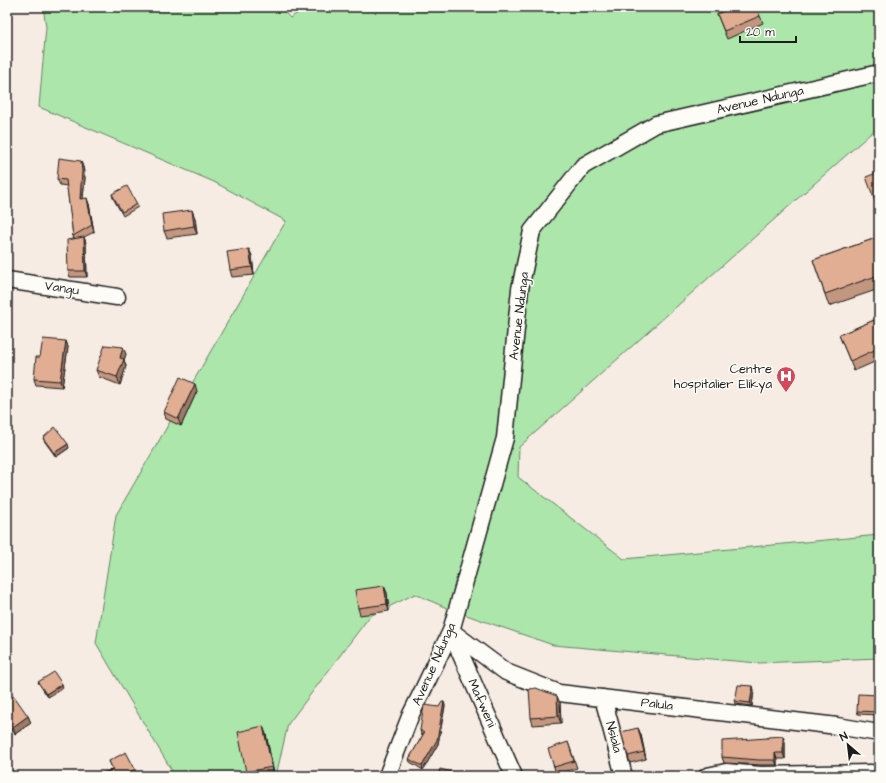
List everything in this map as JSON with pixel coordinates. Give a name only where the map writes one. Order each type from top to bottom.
[{"type":"street","name":"Avenue Ndunga","points":[[387,776],[411,714],[451,631],[505,438],[520,290],[532,231],[583,166],[656,124],[879,73]]},
{"type":"street","name":"Vangu","points":[[7,280],[117,297]]},
{"type":"street","name":"Palula","points":[[451,631],[506,672],[559,693],[837,726],[879,733]]},
{"type":"street","name":"Mafweni","points":[[451,631],[514,776]]},
{"type":"street","name":"Nsiala","points":[[603,698],[624,776]]},
{"type":"street","points":[[707,776],[726,772],[761,775],[879,774]]},
{"type":"green space","points":[[43,7],[280,7],[290,18],[307,7],[879,7],[879,126],[519,447],[518,477],[624,559],[879,535],[879,658],[758,663],[553,645],[449,609],[415,594],[370,616],[288,724],[276,776],[175,776],[96,643],[116,515],[286,221],[214,182],[39,107],[46,27]]},
{"type":"building","points":[[733,7],[756,7],[760,16],[724,31],[717,14]]},
{"type":"building","points":[[59,158],[81,161],[82,171],[80,199],[87,198],[92,225],[73,236],[66,180],[57,179]]},
{"type":"building","points":[[879,172],[879,212],[866,177]]},
{"type":"building","points":[[127,186],[137,204],[122,212],[112,194]]},
{"type":"building","points":[[192,210],[194,226],[164,231],[162,214]]},
{"type":"building","points":[[84,237],[85,271],[68,271],[67,240]]},
{"type":"building","points":[[879,237],[879,275],[825,294],[813,260]]},
{"type":"building","points":[[249,249],[252,267],[230,270],[227,252]]},
{"type":"building","points":[[879,318],[879,348],[850,361],[839,335]]},
{"type":"building","points":[[43,339],[66,341],[60,381],[34,379],[36,357],[40,357]]},
{"type":"building","points":[[105,345],[123,347],[120,358],[124,359],[117,377],[96,370]]},
{"type":"building","points":[[180,377],[195,384],[178,419],[164,412]]},
{"type":"building","points":[[55,427],[68,444],[54,453],[43,438]]},
{"type":"building","points":[[384,586],[387,604],[358,608],[355,590]]},
{"type":"building","points":[[54,672],[62,684],[46,694],[38,682]]},
{"type":"building","points":[[738,685],[753,686],[750,703],[735,701]]},
{"type":"building","points":[[536,688],[557,696],[558,716],[531,718],[529,689]]},
{"type":"building","points":[[858,694],[879,695],[879,712],[857,711]]},
{"type":"building","points":[[14,696],[28,716],[13,727],[7,719],[7,701]]},
{"type":"building","points":[[442,702],[444,702],[437,740],[422,766],[409,759],[424,733],[420,730],[424,705],[439,707]]},
{"type":"building","points":[[263,726],[272,767],[246,772],[238,732]]},
{"type":"building","points":[[638,728],[644,752],[628,756],[621,732]]},
{"type":"building","points":[[783,736],[783,753],[775,753],[775,760],[722,757],[722,741]]},
{"type":"building","points":[[568,742],[574,761],[554,767],[548,749]]},
{"type":"building","points":[[126,752],[135,769],[122,776],[90,776],[113,770],[109,761]]},
{"type":"building","points":[[440,769],[464,775],[464,776],[438,776]]},
{"type":"place","name":"Centre hospitalier Elikya","points":[[786,393]]}]
